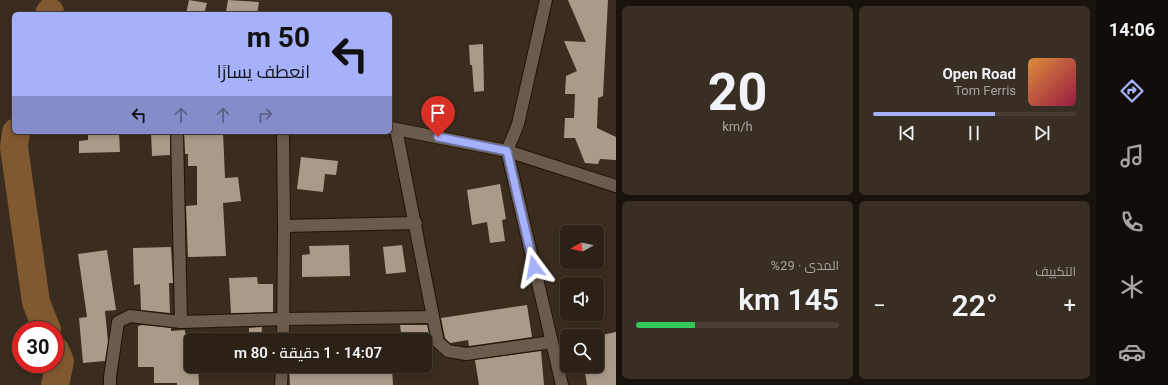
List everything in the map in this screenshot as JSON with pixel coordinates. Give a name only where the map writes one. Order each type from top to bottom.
[{"type":"street","points":[[546,0],[518,124],[507,151],[562,385]]},
{"type":"street","points":[[552,342],[466,354],[448,351],[438,342],[416,223],[393,128],[507,151],[616,186]]},
{"type":"street","points":[[177,134],[182,322]]},
{"type":"street","points":[[283,134],[283,333]]},
{"type":"street","points":[[284,226],[416,223]]},
{"type":"street","points":[[110,385],[118,322],[130,316],[182,322],[433,317]]},
{"type":"street","points":[[281,385],[282,373]]},
{"type":"building","points":[[189,0],[207,3],[205,12],[186,12]]},
{"type":"building","points":[[228,0],[259,2],[257,12],[226,12]]},
{"type":"building","points":[[568,0],[608,0],[603,96],[598,98],[597,128],[616,137],[616,160],[600,159],[598,164],[585,163],[575,138],[564,138],[565,118],[574,118],[575,94],[565,94],[566,76],[577,71],[564,41],[586,42]]},
{"type":"building","points":[[483,44],[484,91],[474,92],[469,45]]},
{"type":"building","points":[[88,134],[119,134],[120,152],[79,153],[79,141],[88,140]]},
{"type":"building","points":[[151,134],[170,134],[170,155],[152,156]]},
{"type":"building","points":[[184,134],[223,134],[225,178],[238,177],[241,201],[223,203],[226,256],[188,257],[186,206],[197,205],[197,166],[188,166],[188,154],[185,154]]},
{"type":"building","points":[[301,157],[338,161],[336,175],[325,174],[323,192],[297,189]]},
{"type":"building","points":[[500,184],[506,219],[502,220],[505,241],[490,243],[487,222],[472,225],[467,190]]},
{"type":"building","points":[[349,245],[350,276],[302,277],[302,255],[310,254],[309,246]]},
{"type":"building","points":[[402,245],[406,272],[386,274],[383,247]]},
{"type":"building","points":[[171,247],[173,283],[169,283],[170,313],[141,310],[140,284],[134,285],[133,248]]},
{"type":"building","points":[[107,250],[116,310],[105,311],[108,342],[105,361],[83,363],[79,318],[87,317],[78,254]]},
{"type":"building","points":[[257,277],[258,284],[273,284],[273,312],[231,313],[229,278]]},
{"type":"building","points":[[527,305],[532,337],[469,346],[468,340],[450,343],[445,338],[441,318]]},
{"type":"building","points":[[142,325],[171,328],[171,331],[185,330],[184,373],[198,373],[199,385],[154,383],[154,367],[138,367],[138,326]]},
{"type":"building","points":[[400,325],[427,325],[429,333],[401,333]]},
{"type":"building","points":[[262,327],[262,333],[249,333],[249,328]]},
{"type":"building","points":[[616,332],[616,385],[587,385],[585,373],[604,373],[604,335]]},
{"type":"building","points":[[541,351],[544,385],[479,385],[475,360]]},
{"type":"building","points":[[289,373],[392,373],[393,385],[290,385]]},
{"type":"waterway","points":[[16,134],[14,147],[36,302],[43,321]]},
{"type":"waterway","points":[[55,385],[58,373]]},
{"type":"route","points":[[438,137],[507,151],[534,267]]}]
